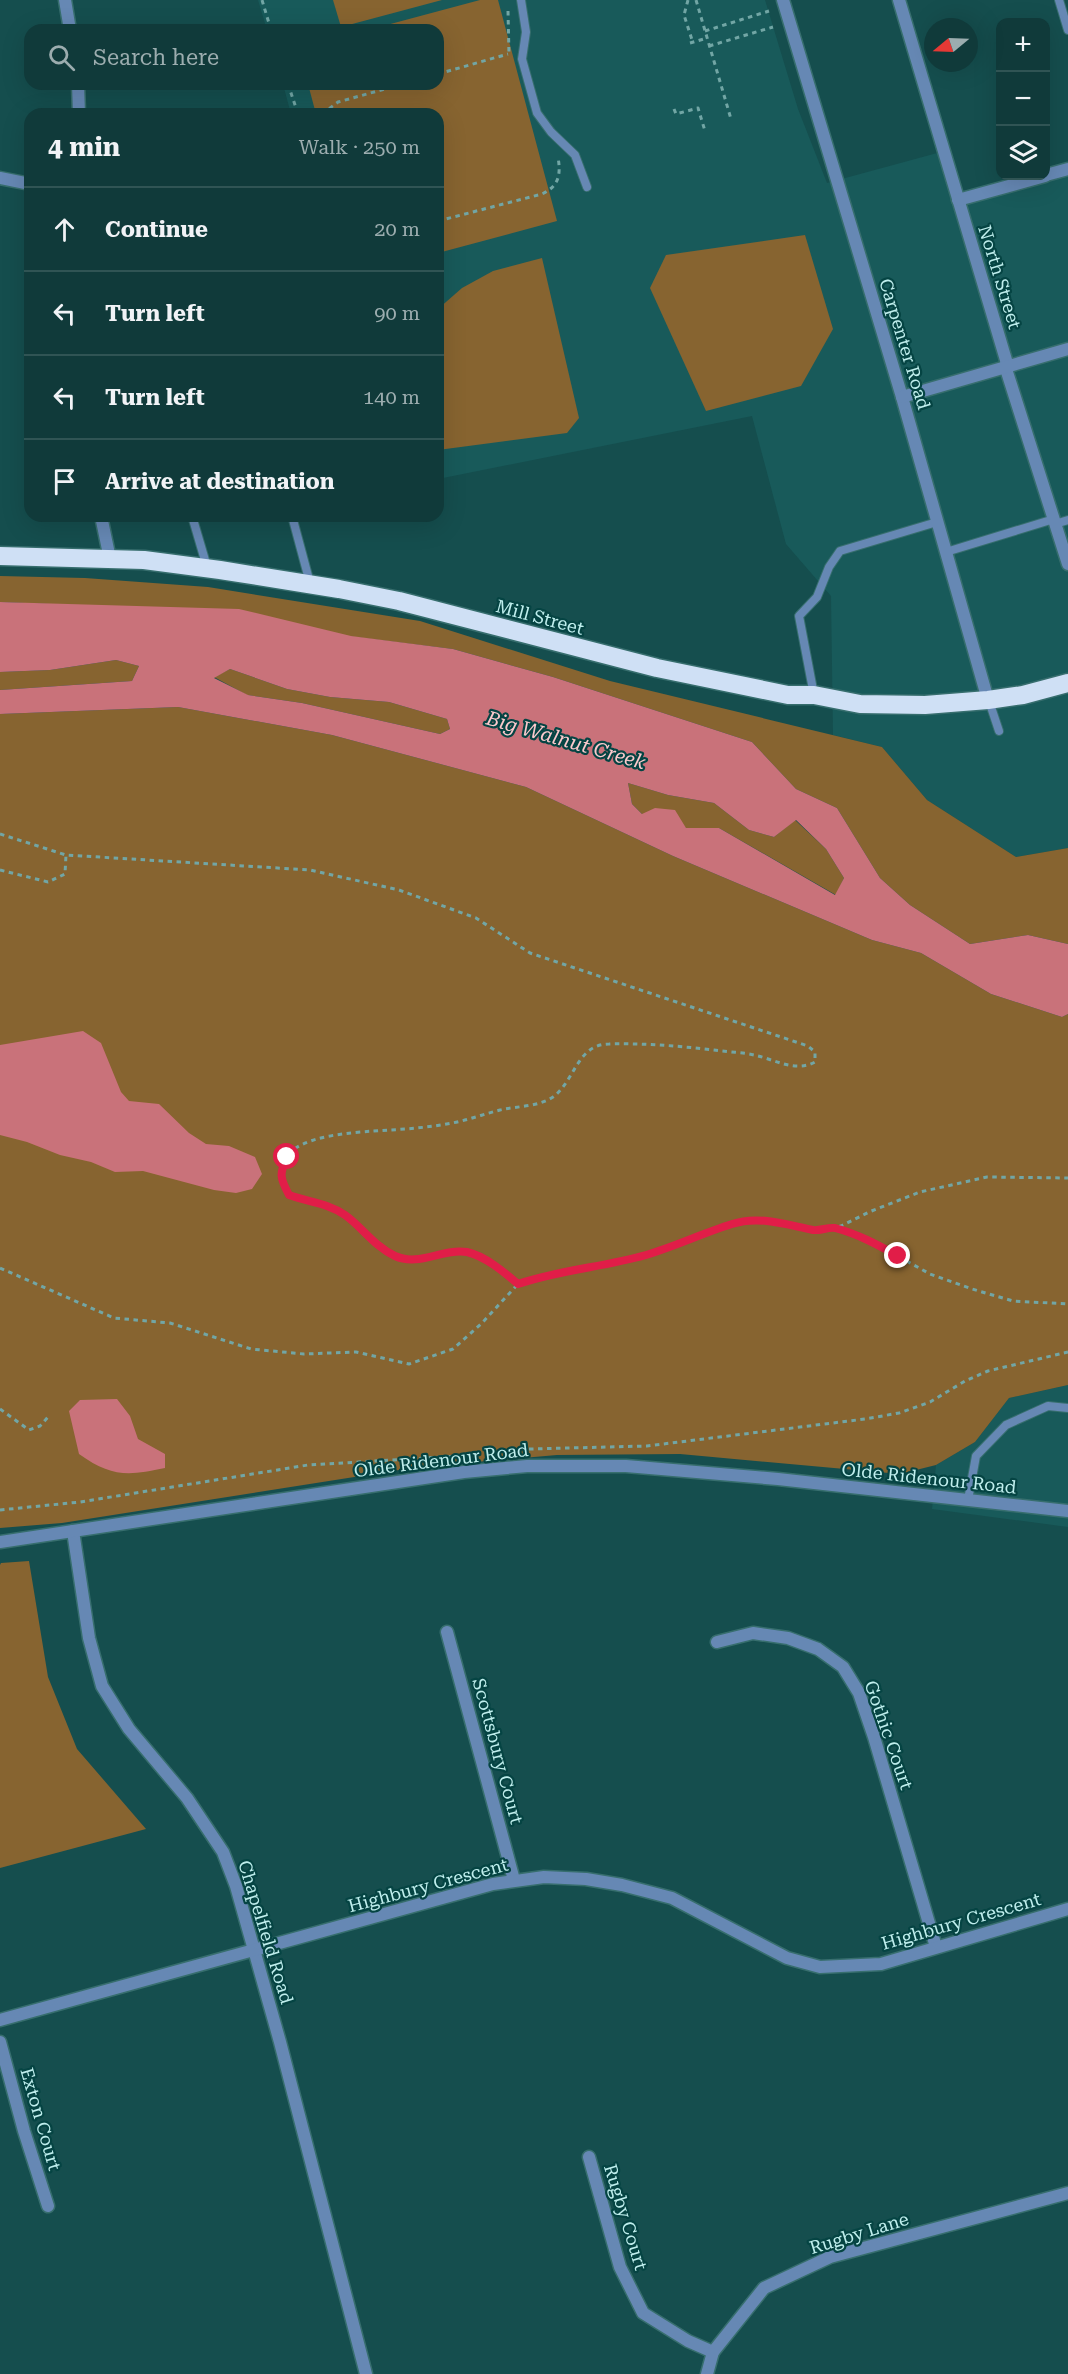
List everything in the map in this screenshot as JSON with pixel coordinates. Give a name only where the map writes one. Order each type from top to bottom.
[{"type":"highway","name":"Mill Street","points":[[0,556],[144,560],[310,584],[399,601],[657,668],[788,695],[813,695],[860,704],[925,705],[988,700],[1023,695],[1068,683]]},
{"type":"street","points":[[65,0],[69,24]]},
{"type":"street","name":"Carpenter Road","points":[[783,0],[902,398],[988,700]]},
{"type":"street","name":"North Street","points":[[898,0],[1068,564]]},
{"type":"street","points":[[78,90],[79,108]]},
{"type":"street","points":[[1050,174],[1068,169]]},
{"type":"street","points":[[0,178],[24,183]]},
{"type":"street","points":[[958,200],[1028,180]]},
{"type":"street","points":[[902,398],[1068,349]]},
{"type":"street","points":[[102,522],[110,559]]},
{"type":"street","name":"Olde Ridenour Road","points":[[0,1542],[464,1472],[527,1466],[653,1468],[1068,1511]]},
{"type":"street","name":"Chapelfield Road","points":[[73,1531],[89,1638],[102,1686],[129,1729],[187,1798],[223,1852],[236,1886],[366,2374]]},
{"type":"street","name":"Scottsbury Court","points":[[447,1632],[514,1880]]},
{"type":"street","name":"Gothic Court","points":[[717,1642],[753,1633],[788,1638],[818,1649],[843,1666],[859,1693],[874,1737],[936,1947]]},
{"type":"street","name":"Highbury Crescent","points":[[0,2020],[514,1880],[544,1877],[586,1878],[672,1898],[787,1958],[809,1966],[881,1964],[1068,1909]]},
{"type":"street","name":"Exton Court","points":[[0,2042],[24,2132],[48,2206]]},
{"type":"street","name":"Rugby Court","points":[[589,2157],[620,2267],[643,2313],[688,2341],[713,2352]]},
{"type":"street","name":"Rugby Lane","points":[[707,2374],[713,2352],[764,2288],[830,2257],[1068,2193]]},
{"type":"lane","points":[[521,0],[526,32],[522,59],[537,113],[551,132],[575,155],[587,187]]},
{"type":"lane","points":[[1059,0],[1068,30]]},
{"type":"lane","points":[[946,552],[1054,521],[1068,520]]},
{"type":"lane","points":[[194,522],[207,568]]},
{"type":"lane","points":[[294,522],[310,584]]},
{"type":"lane","points":[[813,695],[799,616],[817,597],[840,551],[937,522]]},
{"type":"lane","points":[[988,700],[999,731]]},
{"type":"lane","points":[[968,1500],[976,1456],[1006,1425],[1048,1406],[1068,1408]]},
{"type":"path","points":[[262,0],[269,24]]},
{"type":"path","points":[[688,0],[684,15],[692,43],[707,38]]},
{"type":"path","points":[[696,0],[731,119]]},
{"type":"path","points":[[705,31],[769,11]]},
{"type":"path","points":[[709,46],[773,27]]},
{"type":"path","points":[[444,72],[508,54]]},
{"type":"path","points":[[290,90],[296,108]]},
{"type":"path","points":[[330,108],[338,102],[381,90]]},
{"type":"path","points":[[674,109],[676,114],[698,108],[705,131]]},
{"type":"path","points":[[444,219],[542,194],[554,188],[559,179],[558,158]]},
{"type":"path","points":[[0,834],[66,855],[310,870],[399,890],[476,918],[530,953],[808,1046],[815,1052],[815,1062],[807,1066],[787,1065],[754,1055],[699,1048],[606,1044],[590,1049],[553,1096],[539,1103],[501,1110],[455,1123],[333,1134],[314,1138],[287,1157],[281,1171],[282,1183],[289,1195],[306,1202],[330,1205],[347,1216],[377,1245],[394,1256],[409,1260],[451,1252],[468,1252],[485,1260],[518,1284]]},
{"type":"path","points":[[0,870],[48,882],[65,874],[66,855]]},
{"type":"path","points":[[0,1268],[114,1318],[170,1323],[251,1349],[304,1354],[356,1352],[409,1364],[453,1349],[482,1323],[518,1284],[541,1276],[645,1255],[699,1238],[734,1223],[759,1220],[787,1223],[816,1231],[841,1226],[868,1212],[920,1192],[987,1177],[1068,1178]]},
{"type":"path","points":[[833,1228],[865,1238],[930,1274],[972,1289],[1012,1301],[1068,1304]]},
{"type":"path","points":[[520,1450],[647,1446],[899,1413],[930,1402],[965,1381],[988,1371],[1068,1352]]},
{"type":"path","points":[[0,1409],[28,1430],[40,1426],[48,1417]]},
{"type":"path","points":[[0,1510],[80,1502],[308,1465],[467,1455]]},
{"type":"shaded area","points":[[258,0],[765,0],[798,109],[827,183],[941,152],[954,201],[1027,180],[1050,180],[1050,173],[1068,168],[1068,848],[1016,857],[927,800],[882,747],[833,735],[831,596],[786,544],[752,416],[444,478],[444,108],[289,108],[285,90],[444,90],[444,24],[265,24]]},
{"type":"shaded area","points":[[333,0],[442,0],[352,24],[340,24]]},
{"type":"shaded area","points":[[480,0],[498,0],[557,221],[444,251],[444,108],[314,108],[310,90],[444,90],[444,24],[390,24]]},
{"type":"shaded area","points":[[805,235],[833,329],[801,386],[706,411],[650,288],[666,255]]},
{"type":"shaded area","points":[[542,258],[579,418],[567,433],[444,449],[444,304],[462,288],[493,271]]},
{"type":"shaded area","points":[[0,576],[85,578],[208,587],[420,621],[610,681],[882,747],[927,800],[1016,857],[1068,848],[1068,944],[1028,935],[970,944],[910,905],[880,878],[837,808],[796,789],[752,742],[553,677],[453,649],[99,606],[0,602]]},
{"type":"shaded area","points":[[116,660],[139,666],[132,681],[0,690],[0,672],[50,670]]},
{"type":"shaded area","points":[[230,669],[287,689],[330,697],[389,702],[447,719],[450,729],[440,734],[302,703],[247,695],[214,677]]},
{"type":"shaded area","points":[[178,707],[332,735],[526,787],[673,856],[872,940],[921,953],[991,994],[1062,1017],[1068,1014],[1068,1385],[1009,1398],[975,1442],[936,1465],[900,1474],[680,1454],[557,1455],[418,1467],[62,1523],[0,1528],[0,714]]},
{"type":"shaded area","points":[[628,783],[668,795],[714,803],[749,830],[774,837],[795,820],[826,849],[844,878],[836,895],[719,828],[686,828],[642,814],[632,804]]},
{"type":"shaded area","points":[[1068,1385],[1068,1527],[932,1509],[936,1465],[975,1442],[1009,1398]]},
{"type":"shaded area","points":[[29,1561],[48,1677],[77,1749],[146,1829],[0,1868],[0,1565],[1,1563]]},
{"type":"water","name":"Big Walnut Creek","points":[[0,602],[239,609],[351,636],[453,649],[553,677],[752,742],[796,789],[837,808],[880,878],[910,905],[970,944],[1028,935],[1068,944],[1068,1014],[1062,1017],[991,994],[921,953],[872,940],[673,856],[526,787],[332,735],[178,707],[0,714],[0,690],[132,681],[139,666],[116,660],[50,670],[0,672]],"holes":[[[230,669],[287,689],[330,697],[389,702],[447,719],[450,729],[440,734],[302,703],[248,695],[214,678]],[[628,783],[668,795],[714,803],[749,830],[774,837],[796,820],[826,849],[844,878],[835,895],[719,828],[686,828],[675,810],[655,808],[642,814],[632,804]]]},
{"type":"water","points":[[83,1031],[101,1043],[121,1092],[129,1101],[159,1104],[189,1133],[206,1144],[229,1146],[255,1157],[262,1174],[252,1189],[236,1193],[214,1190],[143,1171],[115,1172],[91,1162],[60,1155],[27,1142],[0,1135],[0,1045]]},
{"type":"water","points":[[117,1399],[130,1416],[138,1439],[165,1454],[165,1468],[120,1473],[90,1462],[79,1454],[69,1411],[80,1400]]},
{"type":"route","points":[[287,1157],[281,1171],[282,1183],[289,1195],[306,1202],[330,1205],[347,1216],[377,1245],[394,1256],[409,1260],[451,1252],[468,1252],[485,1260],[518,1284],[541,1276],[645,1255],[699,1238],[734,1223],[759,1220],[787,1223],[816,1231],[833,1228],[865,1238],[898,1256]]}]
